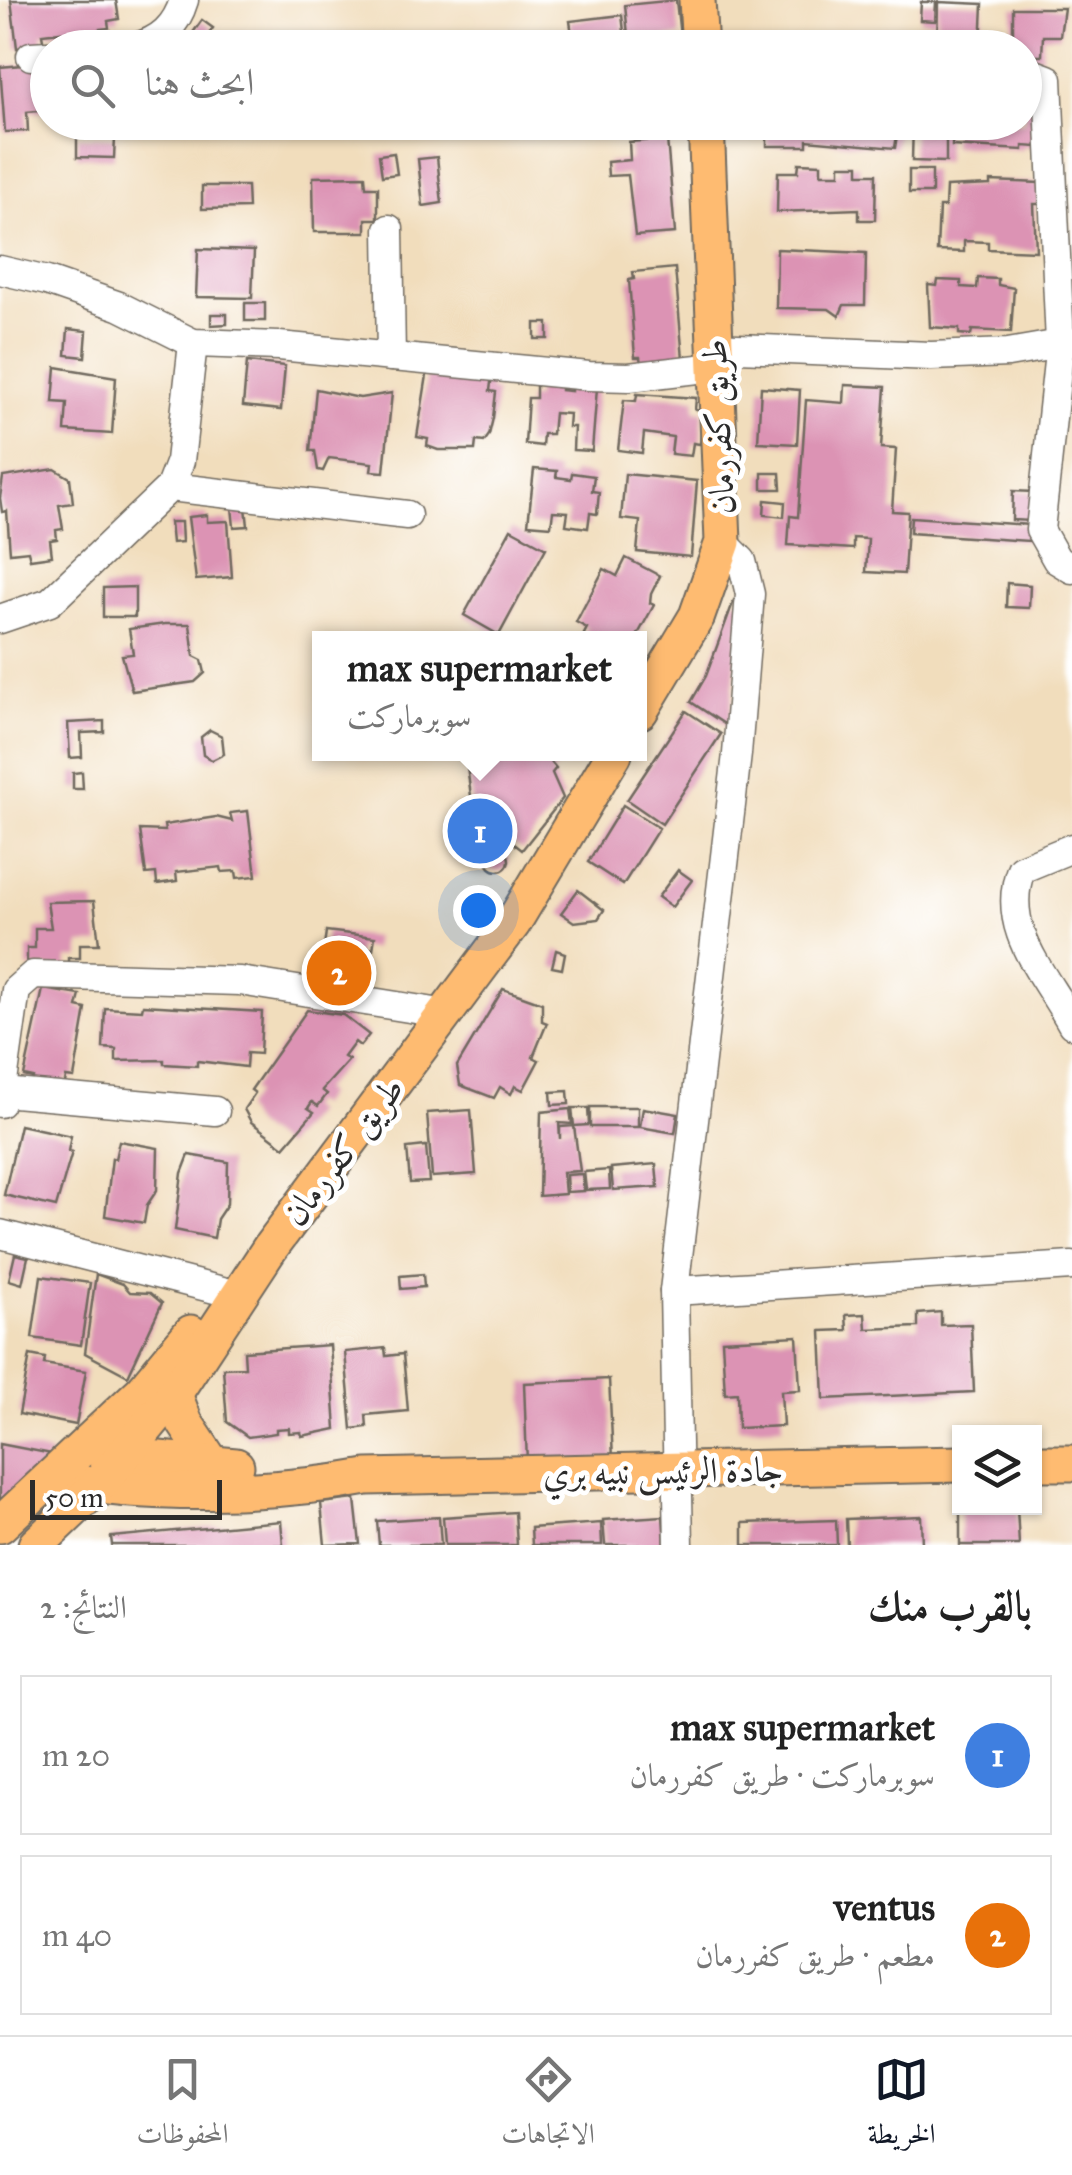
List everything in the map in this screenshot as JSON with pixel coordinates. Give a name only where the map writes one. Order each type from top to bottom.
[{"type":"main road","points":[[697,0],[699,30]]},
{"type":"main road","name":"طريق كفررمان","points":[[647,699],[697,616],[723,542],[707,140]]},
{"type":"main road","name":"طريق كفررمان","points":[[232,1293],[270,1248],[513,923],[610,761]]},
{"type":"main road","points":[[36,1545],[97,1487],[174,1394],[232,1293]]},
{"type":"main road","points":[[0,1525],[143,1390],[232,1293]]},
{"type":"main road","points":[[174,1394],[185,1423],[213,1465]]},
{"type":"main road","points":[[79,1448],[122,1458],[367,1477]]},
{"type":"main road","points":[[1042,1464],[1072,1463]]},
{"type":"main road","name":"جادة الرئيس نبيه بري","points":[[367,1477],[952,1464]]},
{"type":"main road","points":[[53,1479],[97,1487],[299,1490],[367,1477]]},
{"type":"street","points":[[168,30],[178,18],[184,0]]},
{"type":"street","points":[[1042,78],[1048,80],[1066,342],[1040,530],[1057,560],[1072,569]]},
{"type":"street","points":[[389,229],[391,356]]},
{"type":"street","points":[[0,270],[47,280],[120,306],[193,344],[391,356],[589,376],[629,377],[714,357],[1008,353],[1066,342]]},
{"type":"street","points":[[0,618],[50,602],[170,487],[180,461],[193,344]]},
{"type":"street","points":[[170,487],[407,515]]},
{"type":"street","points":[[679,1545],[674,1471],[674,1290],[737,754],[749,610],[742,561],[723,542]]},
{"type":"street","points":[[1072,848],[1021,869],[1011,896],[1015,924],[1072,1024]]},
{"type":"street","points":[[215,1111],[1,1098],[16,990],[33,976],[240,981],[447,1014]]},
{"type":"street","points":[[0,1234],[232,1293]]},
{"type":"street","points":[[674,1290],[1072,1266]]},
{"type":"building","points":[[11,0],[116,0],[119,19],[108,21],[109,28],[30,30],[30,47],[17,48]]},
{"type":"building","points":[[676,0],[679,30],[628,30],[625,5]]},
{"type":"building","points":[[921,2],[936,2],[935,21],[920,20]]},
{"type":"building","points":[[938,2],[983,4],[982,30],[937,30]]},
{"type":"building","points":[[1013,8],[1064,8],[1060,36],[1043,36],[1042,56],[1042,30],[1013,30]]},
{"type":"building","points":[[622,15],[624,30],[571,30],[570,21]]},
{"type":"building","points":[[202,20],[213,28],[212,30],[195,30]]},
{"type":"building","points":[[30,64],[28,131],[5,132],[0,67]]},
{"type":"building","points":[[77,140],[115,140],[114,158],[77,157]]},
{"type":"building","points":[[667,140],[675,233],[635,236],[628,175],[608,176],[607,162],[630,160],[629,142]]},
{"type":"building","points":[[767,140],[807,140],[807,146],[767,146]]},
{"type":"building","points":[[807,140],[896,140],[895,148]]},
{"type":"building","points":[[913,140],[946,140],[946,162],[912,161]]},
{"type":"building","points":[[952,140],[1037,140],[1037,147],[1023,146],[1023,150],[952,146]]},
{"type":"building","points":[[394,153],[397,174],[382,176],[379,155]]},
{"type":"building","points":[[437,157],[442,203],[423,206],[418,159]]},
{"type":"building","points":[[799,163],[821,164],[821,174],[840,174],[840,165],[859,165],[859,174],[876,174],[875,220],[859,220],[859,209],[777,212],[778,172],[798,172]]},
{"type":"building","points":[[909,170],[932,170],[932,193],[909,193]]},
{"type":"building","points":[[365,176],[366,187],[378,187],[378,219],[366,219],[366,232],[314,232],[313,177]]},
{"type":"building","points":[[990,181],[1040,183],[1039,204],[1034,204],[1036,251],[988,249],[988,242],[964,241],[964,252],[937,251],[939,207],[945,207],[946,187],[990,185]]},
{"type":"building","points":[[202,186],[247,186],[248,208],[202,209]]},
{"type":"building","points":[[198,249],[254,251],[252,298],[196,297]]},
{"type":"building","points":[[777,249],[866,253],[865,305],[844,305],[839,316],[829,309],[776,308]]},
{"type":"building","points":[[675,268],[683,359],[641,363],[640,357],[635,357],[629,280],[634,279],[633,272]]},
{"type":"building","points":[[978,278],[998,279],[998,285],[1014,288],[1011,332],[972,330],[971,335],[959,334],[959,329],[930,327],[928,285],[937,286],[938,280],[961,281],[961,287],[977,288]]},
{"type":"building","points":[[245,303],[265,303],[265,321],[245,321]]},
{"type":"building","points":[[211,314],[227,314],[227,324],[211,325]]},
{"type":"building","points":[[535,323],[548,323],[548,339],[535,339]]},
{"type":"building","points":[[68,329],[87,331],[85,357],[66,355]]},
{"type":"building","points":[[247,362],[285,366],[281,410],[243,406]]},
{"type":"building","points":[[56,367],[116,377],[112,434],[65,431],[67,403],[53,402]]},
{"type":"building","points":[[428,369],[492,374],[490,391],[496,392],[493,418],[489,435],[484,442],[476,441],[475,450],[438,450],[427,446],[428,439],[417,437]]},
{"type":"building","points":[[536,383],[561,385],[561,390],[571,391],[571,386],[597,388],[592,451],[573,450],[574,427],[568,427],[569,414],[554,413],[552,434],[543,434],[542,446],[525,444],[528,398],[536,398]]},
{"type":"building","points":[[845,385],[885,387],[881,448],[896,449],[892,511],[908,512],[904,574],[866,572],[868,539],[853,538],[853,549],[788,545],[790,516],[798,517],[806,400],[844,403]]},
{"type":"building","points":[[761,387],[800,390],[797,444],[758,442]]},
{"type":"building","points":[[316,389],[360,398],[392,393],[384,472],[371,471],[372,463],[329,458],[323,471],[318,470],[315,451],[310,451]]},
{"type":"building","points":[[637,394],[696,398],[695,410],[703,411],[700,444],[693,443],[691,456],[671,454],[673,437],[644,433],[642,453],[618,450],[624,400],[636,401]]},
{"type":"building","points":[[55,469],[70,478],[73,503],[59,505],[63,529],[56,530],[57,539],[50,540],[52,556],[30,559],[28,551],[10,553],[7,511],[2,512],[0,498],[3,477]]},
{"type":"building","points":[[534,469],[557,471],[556,477],[571,479],[572,473],[594,476],[592,491],[599,492],[597,514],[590,513],[588,528],[566,525],[568,512],[553,511],[551,526],[528,524]]},
{"type":"building","points":[[762,473],[780,473],[781,489],[762,489]]},
{"type":"building","points":[[625,474],[697,481],[691,557],[637,552],[640,521],[621,519]]},
{"type":"building","points":[[1013,491],[1033,492],[1031,521],[1012,520]]},
{"type":"building","points":[[765,500],[785,502],[784,517],[764,515]]},
{"type":"building","points":[[232,507],[246,507],[248,526],[234,527]]},
{"type":"building","points":[[207,515],[207,522],[228,521],[232,577],[196,580],[188,517]]},
{"type":"building","points":[[911,517],[1030,525],[1029,541],[910,533]]},
{"type":"building","points":[[170,522],[181,522],[182,542],[172,543]]},
{"type":"building","points":[[511,529],[546,548],[501,631],[492,631],[464,615]]},
{"type":"building","points":[[626,558],[660,576],[651,594],[650,603],[654,605],[640,631],[586,631],[587,628],[576,622],[604,569],[617,576]]},
{"type":"building","points":[[1007,583],[1030,585],[1029,608],[1006,607]]},
{"type":"building","points":[[135,587],[135,617],[103,617],[103,588]]},
{"type":"building","points":[[734,600],[742,602],[729,727],[691,702],[706,676]]},
{"type":"building","points":[[190,624],[194,656],[202,660],[205,673],[195,682],[132,691],[122,655],[133,654],[129,629]]},
{"type":"building","points":[[686,711],[721,734],[662,824],[627,800]]},
{"type":"building","points":[[104,721],[104,732],[81,733],[82,757],[70,758],[68,723]]},
{"type":"building","points":[[210,730],[222,736],[224,754],[212,760],[203,755],[201,737]]},
{"type":"building","points":[[472,761],[550,761],[556,768],[552,773],[563,798],[522,850],[503,835],[493,843],[475,825],[467,767]]},
{"type":"building","points":[[82,772],[83,789],[73,789],[73,773]]},
{"type":"building","points":[[623,805],[659,828],[623,885],[588,862]]},
{"type":"building","points":[[248,811],[256,876],[237,878],[236,871],[222,872],[221,867],[176,872],[177,881],[157,884],[156,873],[146,874],[140,830],[165,831],[164,825],[216,817],[232,821],[230,813]]},
{"type":"building","points":[[498,849],[509,860],[498,871],[487,860]]},
{"type":"building","points":[[678,870],[692,880],[672,907],[658,897]]},
{"type":"building","points":[[578,890],[604,910],[598,919],[574,922],[561,913]]},
{"type":"building","points":[[94,901],[99,944],[80,944],[80,958],[68,958],[68,968],[27,968],[27,948],[35,948],[35,928],[51,928],[47,902]]},
{"type":"building","points":[[326,931],[375,937],[373,949],[358,947],[352,993],[319,989]]},
{"type":"building","points":[[556,950],[565,953],[562,969],[552,967]]},
{"type":"building","points":[[43,989],[80,995],[77,1007],[86,1009],[74,1078],[66,1077],[64,1089],[32,1083],[33,1078],[24,1076]]},
{"type":"building","points":[[503,989],[542,1003],[542,1021],[547,1023],[533,1057],[539,1060],[523,1090],[515,1086],[511,1094],[500,1087],[494,1098],[460,1085],[457,1066]]},
{"type":"building","points":[[143,1005],[262,1012],[260,1054],[247,1053],[246,1067],[197,1061],[197,1066],[164,1064],[164,1060],[116,1061],[116,1049],[103,1048],[105,1008],[142,1010]]},
{"type":"building","points":[[307,1010],[343,1015],[369,1035],[360,1046],[355,1042],[344,1057],[349,1060],[322,1090],[327,1094],[318,1106],[312,1102],[308,1108],[314,1112],[284,1147],[251,1122],[244,1109],[255,1093],[251,1090]]},
{"type":"building","points":[[568,1091],[569,1104],[552,1105],[551,1092]]},
{"type":"building","points":[[590,1107],[638,1107],[638,1127],[590,1127]]},
{"type":"building","points":[[572,1108],[588,1108],[589,1125],[574,1126]]},
{"type":"building","points":[[643,1108],[678,1114],[675,1133],[640,1127]]},
{"type":"building","points":[[570,1109],[572,1124],[559,1123],[560,1139],[560,1127],[574,1126],[580,1171],[563,1172],[565,1194],[539,1196],[541,1112]]},
{"type":"building","points":[[471,1110],[476,1174],[432,1177],[427,1113]]},
{"type":"building","points":[[20,1125],[71,1136],[68,1151],[72,1152],[56,1207],[4,1195]]},
{"type":"building","points":[[119,1141],[158,1148],[157,1190],[147,1205],[144,1223],[105,1216],[112,1158],[115,1159]]},
{"type":"building","points":[[426,1146],[429,1182],[410,1183],[407,1148]]},
{"type":"building","points":[[189,1155],[228,1162],[227,1204],[217,1219],[214,1238],[175,1230],[182,1173]]},
{"type":"building","points":[[656,1164],[658,1187],[613,1190],[611,1168]]},
{"type":"building","points":[[609,1170],[610,1189],[586,1190],[584,1172]]},
{"type":"building","points":[[582,1174],[584,1191],[567,1192],[566,1175]]},
{"type":"building","points":[[15,1254],[28,1257],[22,1284],[9,1280]]},
{"type":"building","points":[[96,1274],[123,1284],[130,1292],[150,1293],[162,1303],[128,1376],[85,1353]]},
{"type":"building","points":[[423,1274],[424,1287],[401,1289],[400,1276]]},
{"type":"building","points":[[41,1276],[90,1283],[81,1345],[32,1338]]},
{"type":"building","points":[[941,1312],[941,1325],[971,1324],[974,1392],[824,1399],[821,1331],[847,1330],[846,1315],[865,1314],[866,1329],[918,1327],[918,1314]]},
{"type":"building","points":[[797,1336],[800,1390],[781,1391],[783,1426],[738,1428],[737,1393],[725,1394],[722,1340]]},
{"type":"building","points":[[330,1345],[336,1429],[302,1436],[301,1432],[289,1433],[289,1428],[276,1429],[276,1433],[248,1437],[227,1422],[223,1368],[245,1367],[244,1351]]},
{"type":"building","points":[[385,1348],[386,1356],[403,1354],[408,1411],[366,1415],[367,1427],[352,1429],[345,1352]]},
{"type":"building","points":[[30,1355],[45,1358],[44,1364],[86,1371],[76,1425],[19,1414]]},
{"type":"building","points":[[609,1379],[613,1459],[527,1463],[524,1383]]},
{"type":"building","points":[[0,1444],[52,1454],[0,1510]]},
{"type":"building","points":[[355,1499],[360,1544],[325,1545],[321,1503]]},
{"type":"building","points":[[515,1512],[517,1545],[445,1545],[443,1517]]},
{"type":"building","points":[[960,1515],[1017,1515],[1019,1545],[960,1545]]},
{"type":"building","points":[[663,1516],[665,1545],[605,1545],[603,1520]]},
{"type":"building","points":[[921,1516],[922,1545],[847,1545],[846,1519]]},
{"type":"building","points":[[439,1517],[441,1545],[379,1545],[377,1521]]},
{"type":"building","points":[[836,1520],[837,1545],[743,1545],[743,1523]]},
{"type":"building","points":[[281,1521],[283,1545],[112,1545],[111,1537]]},
{"type":"building","points":[[601,1523],[602,1545],[532,1545],[531,1528]]},
{"type":"place","name":"max supermarket","points":[[480,831]]},
{"type":"place","name":"ventus","points":[[339,973]]}]
